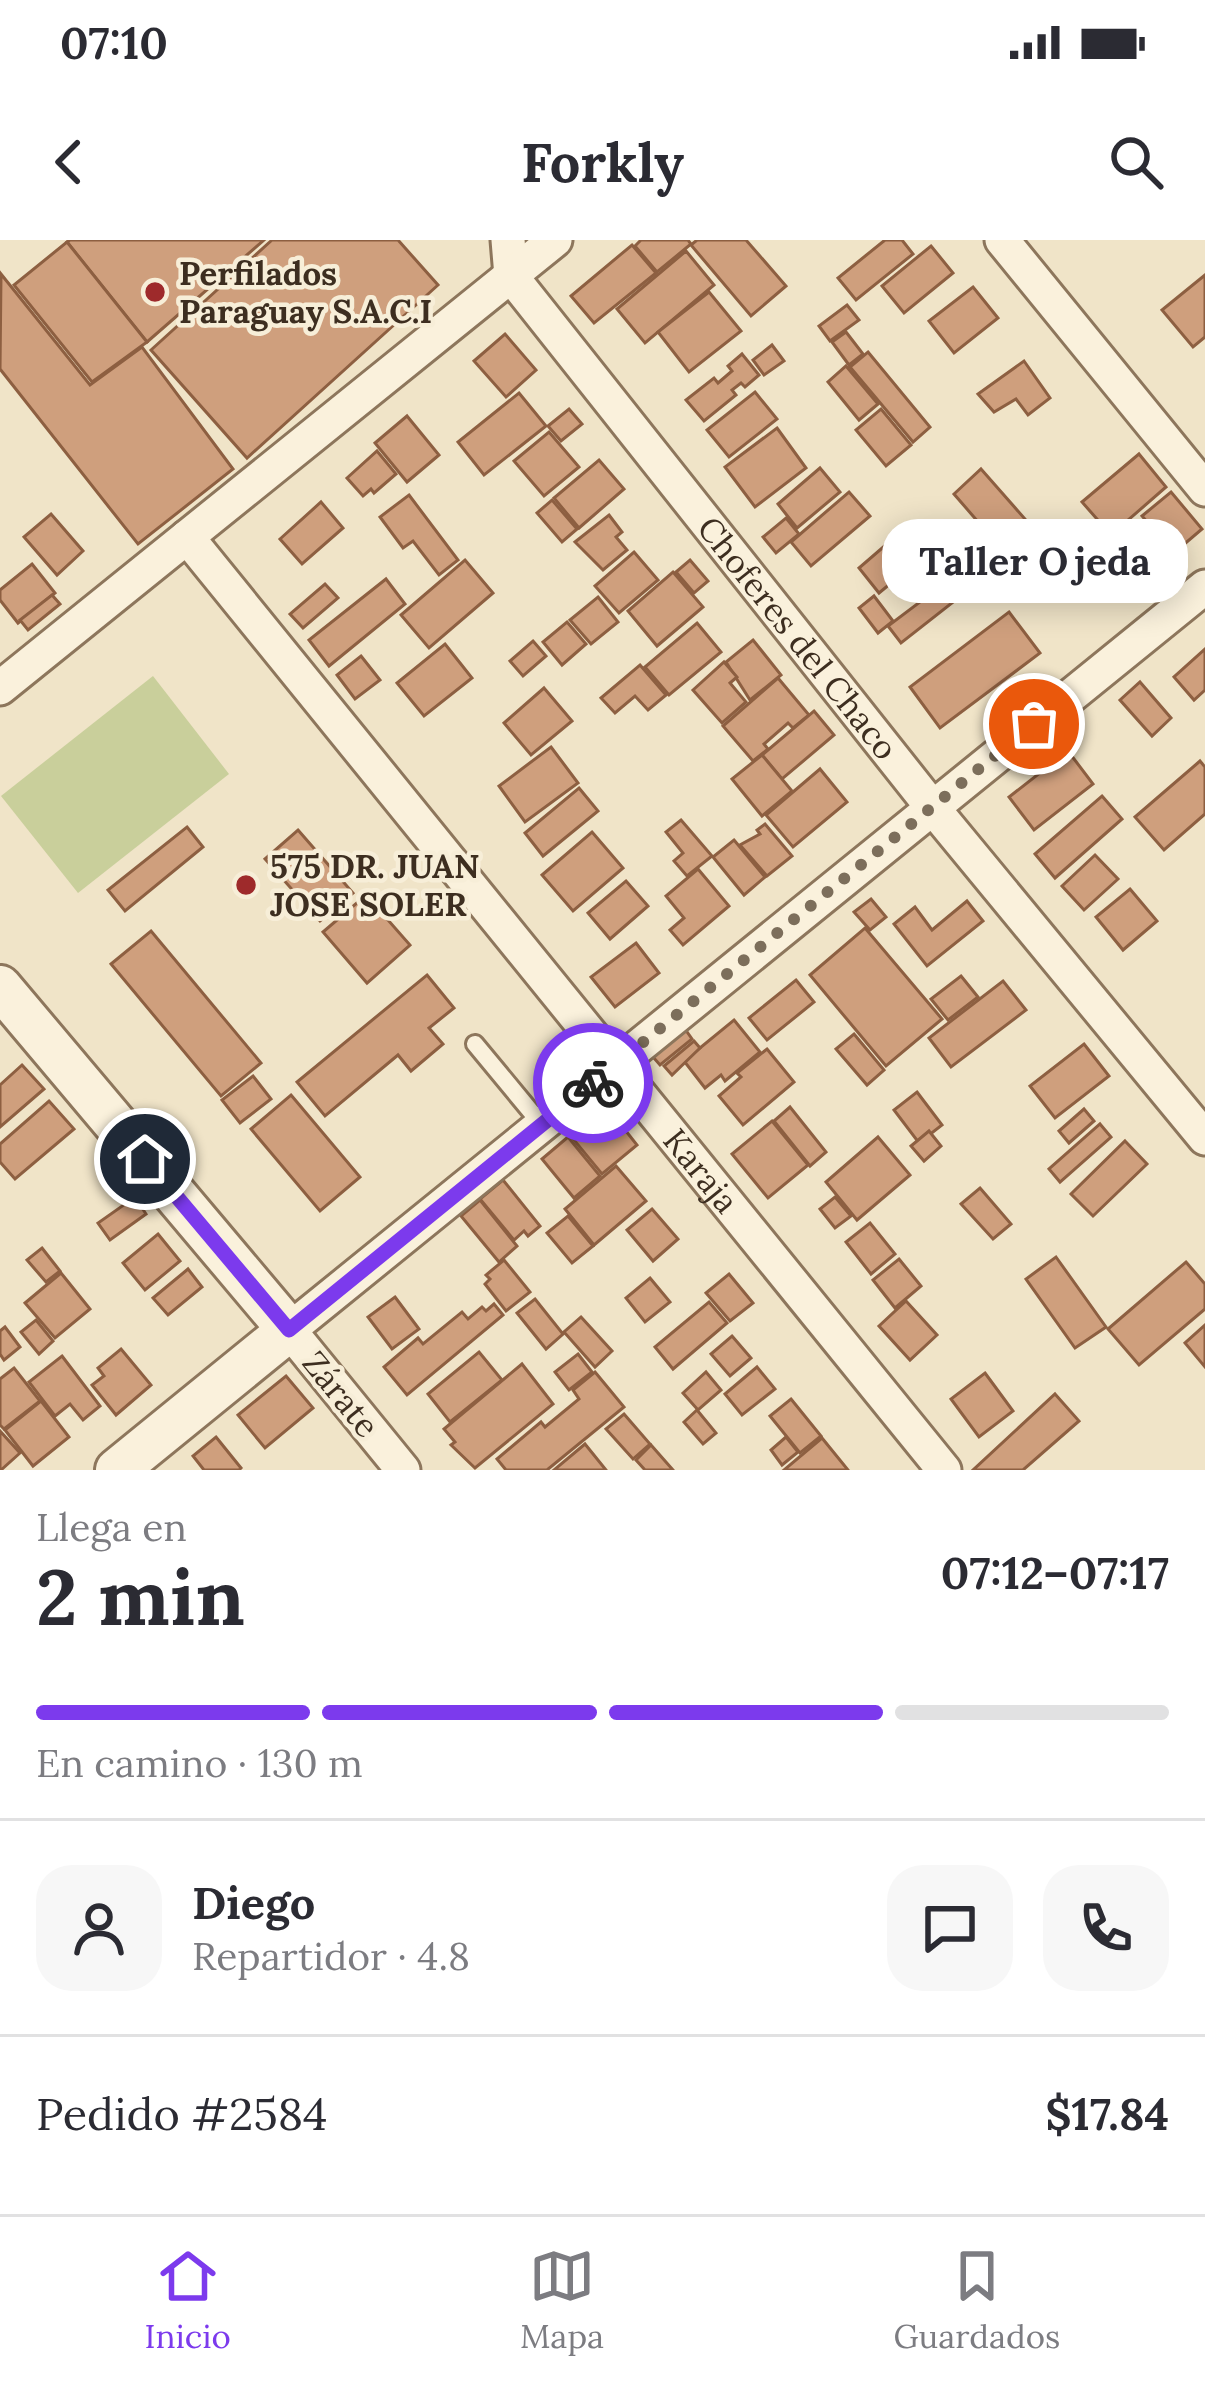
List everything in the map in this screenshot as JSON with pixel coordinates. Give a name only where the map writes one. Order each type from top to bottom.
[{"type":"street","points":[[508,240],[511,276]]},
{"type":"street","points":[[0,688],[555,240]]},
{"type":"street","points":[[1002,240],[1205,489]]},
{"type":"street","name":"Choferes del Chaco","points":[[511,276],[932,807],[1205,1138]]},
{"type":"street","name":"Karaja","points":[[187,537],[944,1470]]},
{"type":"street","points":[[117,1470],[1205,587]]},
{"type":"street","name":"Zárate","points":[[0,987],[404,1470]]},
{"type":"lane","points":[[476,1044],[542,1125]]},
{"type":"green space","points":[[153,676],[229,774],[78,893],[1,796]]},
{"type":"building","name":"Perfilados Paraguay S.A.C.I","points":[[264,240],[147,342],[67,242]]},
{"type":"building","points":[[272,240],[398,240],[438,285],[247,458],[151,350]]},
{"type":"building","points":[[641,240],[688,240],[691,244],[657,272],[635,246]]},
{"type":"building","points":[[697,240],[746,240],[786,286],[751,316],[691,245]]},
{"type":"building","points":[[885,240],[902,240],[913,254],[856,300],[838,278]]},
{"type":"building","points":[[67,242],[147,342],[92,382],[14,285]]},
{"type":"building","points":[[632,245],[656,273],[594,323],[571,296]]},
{"type":"building","points":[[931,246],[953,273],[904,313],[882,286]]},
{"type":"building","points":[[686,251],[714,285],[645,343],[617,309]]},
{"type":"building","points":[[1,274],[90,385],[142,347],[233,469],[138,544],[0,369]]},
{"type":"building","points":[[1205,275],[1205,337],[1193,347],[1162,310]]},
{"type":"building","points":[[973,287],[998,318],[954,353],[929,321]]},
{"type":"building","points":[[709,292],[741,331],[689,372],[658,332]]},
{"type":"building","points":[[847,305],[859,320],[830,341],[819,326]]},
{"type":"building","points":[[846,332],[863,354],[849,365],[832,342]]},
{"type":"building","points":[[505,334],[536,370],[506,397],[474,361]]},
{"type":"building","points":[[772,345],[784,361],[764,375],[753,360]]},
{"type":"building","points":[[868,352],[930,427],[913,442],[850,367]]},
{"type":"building","points":[[742,354],[759,375],[745,387],[741,383],[732,390],[736,395],[704,421],[686,400],[714,378],[718,383]]},
{"type":"building","points":[[1024,361],[1050,398],[1028,415],[1016,399],[994,412],[978,394]]},
{"type":"building","points":[[846,366],[878,404],[859,420],[828,382]]},
{"type":"building","points":[[755,392],[777,419],[729,457],[707,430]]},
{"type":"building","points":[[519,393],[546,426],[484,475],[458,442]]},
{"type":"building","points":[[569,409],[582,424],[561,441],[548,426]]},
{"type":"building","points":[[881,409],[911,445],[886,466],[856,430]]},
{"type":"building","points":[[407,416],[439,455],[407,482],[375,443]]},
{"type":"building","points":[[777,428],[806,468],[755,507],[725,467]]},
{"type":"building","points":[[549,432],[579,467],[544,496],[514,461]]},
{"type":"building","points":[[377,451],[396,474],[374,493],[371,489],[363,496],[347,478]]},
{"type":"building","points":[[1139,454],[1166,487],[1111,535],[1082,502]]},
{"type":"building","points":[[599,460],[624,489],[579,528],[554,498]]},
{"type":"building","points":[[820,468],[840,492],[797,528],[778,504]]},
{"type":"building","points":[[981,469],[1039,535],[1011,560],[954,494]]},
{"type":"building","points":[[849,492],[870,516],[811,566],[791,542]]},
{"type":"building","points":[[1171,492],[1202,529],[1174,553],[1142,516]]},
{"type":"building","points":[[409,495],[458,560],[439,575],[413,541],[403,548],[380,517]]},
{"type":"building","points":[[552,500],[577,529],[562,542],[537,513]]},
{"type":"building","points":[[321,502],[343,528],[302,564],[280,539]]},
{"type":"building","points":[[51,514],[83,551],[57,575],[24,537]]},
{"type":"building","points":[[609,515],[622,532],[616,537],[627,550],[603,570],[575,542]]},
{"type":"building","points":[[786,518],[799,534],[776,553],[763,537]]},
{"type":"building","points":[[1116,540],[1126,555],[1108,569],[1097,554]]},
{"type":"building","points":[[922,542],[949,576],[929,592],[902,559]]},
{"type":"building","points":[[888,543],[908,569],[879,593],[859,568]]},
{"type":"building","points":[[634,552],[658,580],[619,613],[595,586]]},
{"type":"building","points":[[1137,553],[1152,573],[1127,592],[1113,572]]},
{"type":"building","points":[[465,560],[493,593],[429,648],[401,615]]},
{"type":"building","points":[[690,560],[708,581],[694,593],[676,572]]},
{"type":"building","points":[[32,564],[55,593],[18,623],[0,600],[0,590]]},
{"type":"building","points":[[673,572],[703,607],[657,646],[628,611]]},
{"type":"building","points":[[386,579],[405,604],[329,666],[309,640]]},
{"type":"building","points":[[945,583],[957,599],[901,643],[888,626]]},
{"type":"building","points":[[325,584],[338,598],[303,628],[290,614]]},
{"type":"building","points":[[52,595],[60,604],[28,630],[20,620]]},
{"type":"building","points":[[874,596],[893,621],[878,633],[859,608]]},
{"type":"building","points":[[598,597],[618,622],[591,644],[570,620]]},
{"type":"building","points":[[1009,612],[1040,653],[940,728],[910,687]]},
{"type":"building","points":[[567,622],[586,644],[562,665],[543,642]]},
{"type":"building","points":[[697,623],[721,652],[669,695],[645,667]]},
{"type":"building","points":[[753,640],[781,675],[750,700],[726,662]]},
{"type":"building","points":[[533,641],[546,656],[523,676],[510,661]]},
{"type":"building","points":[[445,644],[472,678],[424,716],[397,683]]},
{"type":"building","points":[[1205,649],[1205,690],[1194,700],[1174,677]]},
{"type":"building","points":[[361,656],[380,680],[355,699],[337,675]]},
{"type":"building","points":[[724,662],[737,677],[730,683],[746,702],[722,723],[693,690]]},
{"type":"building","points":[[640,665],[666,695],[648,710],[635,696],[615,713],[601,698]]},
{"type":"building","points":[[778,678],[809,715],[793,728],[788,723],[753,761],[723,726]]},
{"type":"building","points":[[1140,682],[1171,718],[1152,736],[1120,700]]},
{"type":"building","points":[[544,688],[572,721],[531,755],[504,723]]},
{"type":"building","points":[[814,711],[834,735],[782,779],[762,755]]},
{"type":"building","points":[[551,747],[578,783],[525,822],[499,786]]},
{"type":"building","points":[[1068,751],[1093,784],[1034,830],[1009,797]]},
{"type":"building","points":[[762,755],[792,791],[762,816],[732,779]]},
{"type":"building","points":[[1200,761],[1205,767],[1205,814],[1164,850],[1135,817]]},
{"type":"building","points":[[820,769],[847,802],[793,847],[766,815]]},
{"type":"building","points":[[579,788],[598,811],[543,856],[525,833]]},
{"type":"building","points":[[1102,796],[1122,819],[1055,878],[1035,854]]},
{"type":"building","points":[[681,820],[712,856],[687,876],[674,861],[683,853],[666,832]]},
{"type":"building","points":[[765,824],[792,856],[767,876],[740,845],[760,834],[757,830]]},
{"type":"building","points":[[187,827],[203,847],[125,911],[108,890]]},
{"type":"building","points":[[298,830],[353,893],[320,921],[265,859]]},
{"type":"building","points":[[592,832],[623,868],[573,911],[542,875]]},
{"type":"building","points":[[734,840],[765,877],[744,895],[713,857]]},
{"type":"building","points":[[1095,855],[1118,879],[1084,910],[1062,886]]},
{"type":"building","points":[[698,869],[729,906],[683,945],[670,930],[684,918],[666,896]]},
{"type":"building","points":[[626,881],[648,906],[610,939],[588,913]]},
{"type":"building","points":[[1130,889],[1157,921],[1123,950],[1096,917]]},
{"type":"building","points":[[366,895],[410,945],[367,983],[323,932]]},
{"type":"building","points":[[871,899],[886,917],[870,930],[854,912]]},
{"type":"building","points":[[967,901],[983,921],[927,966],[894,924],[915,907],[932,930]]},
{"type":"building","points":[[865,928],[942,1019],[886,1066],[810,975]]},
{"type":"building","points":[[151,931],[261,1063],[221,1096],[111,964]]},
{"type":"building","points":[[636,943],[659,973],[615,1007],[591,977]]},
{"type":"building","points":[[427,975],[454,1008],[429,1028],[443,1044],[411,1071],[398,1055],[325,1116],[297,1082]]},
{"type":"building","points":[[961,976],[978,997],[948,1020],[931,999]]},
{"type":"building","points":[[796,980],[814,1002],[767,1040],[749,1018]]},
{"type":"building","points":[[1003,981],[1026,1010],[951,1067],[929,1038]]},
{"type":"building","points":[[734,1020],[760,1052],[725,1081],[721,1075],[705,1088],[684,1061]]},
{"type":"building","points":[[685,1029],[692,1039],[660,1065],[653,1057]]},
{"type":"building","points":[[854,1034],[884,1070],[867,1085],[836,1049]]},
{"type":"building","points":[[694,1041],[700,1048],[672,1075],[664,1066]]},
{"type":"building","points":[[1084,1044],[1109,1076],[1055,1118],[1030,1086]]},
{"type":"building","points":[[767,1049],[794,1082],[743,1125],[719,1096],[741,1077],[737,1073]]},
{"type":"building","points":[[22,1065],[44,1089],[0,1127],[0,1085]]},
{"type":"building","points":[[253,1076],[271,1099],[240,1123],[222,1100]]},
{"type":"building","points":[[917,1092],[942,1125],[919,1143],[894,1110]]},
{"type":"building","points":[[291,1095],[360,1177],[320,1211],[251,1129]]},
{"type":"building","points":[[49,1101],[74,1129],[15,1179],[0,1162],[0,1144]]},
{"type":"building","points":[[604,1105],[617,1129],[622,1126],[637,1145],[602,1174],[569,1134]]},
{"type":"building","points":[[790,1107],[826,1152],[810,1166],[774,1121]]},
{"type":"building","points":[[1084,1109],[1094,1121],[1069,1143],[1059,1131]]},
{"type":"building","points":[[772,1121],[808,1165],[768,1198],[732,1154]]},
{"type":"building","points":[[1100,1124],[1111,1137],[1060,1182],[1049,1169]]},
{"type":"building","points":[[929,1131],[941,1146],[924,1161],[911,1146]]},
{"type":"building","points":[[568,1137],[600,1176],[574,1198],[542,1159]]},
{"type":"building","points":[[878,1137],[910,1175],[857,1220],[826,1182]]},
{"type":"building","points":[[1125,1141],[1147,1164],[1093,1216],[1071,1194]]},
{"type":"building","points":[[616,1166],[646,1201],[594,1245],[565,1209]]},
{"type":"building","points":[[503,1180],[540,1226],[528,1236],[524,1231],[514,1240],[480,1199]]},
{"type":"building","points":[[980,1188],[1011,1224],[993,1239],[961,1204]]},
{"type":"building","points":[[135,1197],[146,1214],[110,1240],[98,1223]]},
{"type":"building","points":[[835,1197],[851,1216],[835,1228],[820,1209]]},
{"type":"building","points":[[480,1200],[517,1246],[499,1262],[461,1216]]},
{"type":"building","points":[[652,1209],[678,1239],[653,1261],[627,1230]]},
{"type":"building","points":[[568,1216],[593,1246],[572,1263],[547,1233]]},
{"type":"building","points":[[870,1223],[895,1254],[871,1274],[846,1242]]},
{"type":"building","points":[[158,1234],[180,1261],[145,1290],[123,1263]]},
{"type":"building","points":[[42,1248],[60,1271],[46,1282],[27,1260]]},
{"type":"building","points":[[1056,1257],[1106,1327],[1075,1348],[1026,1279]]},
{"type":"building","points":[[899,1259],[921,1286],[895,1308],[873,1280]]},
{"type":"building","points":[[504,1260],[530,1292],[506,1311],[485,1284],[490,1279],[486,1275]]},
{"type":"building","points":[[1186,1262],[1205,1284],[1205,1309],[1139,1365],[1108,1329]]},
{"type":"building","points":[[188,1269],[202,1287],[168,1315],[153,1298]]},
{"type":"building","points":[[61,1273],[90,1309],[55,1338],[25,1303]]},
{"type":"building","points":[[729,1274],[753,1303],[730,1321],[706,1293]]},
{"type":"building","points":[[650,1278],[670,1302],[645,1322],[626,1298]]},
{"type":"building","points":[[395,1297],[419,1329],[392,1349],[368,1317]]},
{"type":"building","points":[[535,1299],[563,1334],[546,1349],[517,1313]]},
{"type":"building","points":[[906,1301],[937,1335],[910,1360],[879,1326]]},
{"type":"building","points":[[709,1302],[727,1323],[673,1369],[655,1347]]},
{"type":"building","points":[[494,1304],[503,1315],[407,1395],[384,1367],[418,1338],[423,1344],[462,1312],[468,1319]]},
{"type":"building","points":[[581,1317],[612,1351],[595,1367],[564,1332]]},
{"type":"building","points":[[36,1320],[53,1341],[39,1354],[21,1332]]},
{"type":"building","points":[[1205,1325],[1205,1367],[1185,1343]]},
{"type":"building","points":[[5,1327],[20,1347],[4,1360],[0,1331]]},
{"type":"building","points":[[732,1336],[751,1358],[730,1376],[711,1354]]},
{"type":"building","points":[[121,1349],[151,1385],[116,1415],[92,1385],[104,1376],[98,1368]]},
{"type":"building","points":[[479,1352],[502,1380],[450,1422],[428,1394]]},
{"type":"building","points":[[578,1354],[592,1372],[569,1390],[555,1372]]},
{"type":"building","points":[[62,1356],[100,1406],[83,1420],[70,1404],[55,1416],[29,1382]]},
{"type":"building","points":[[522,1364],[553,1404],[475,1468],[451,1445],[455,1442],[444,1429]]},
{"type":"building","points":[[757,1367],[775,1389],[742,1415],[725,1394]]},
{"type":"building","points":[[14,1368],[40,1401],[4,1429],[0,1425],[0,1379]]},
{"type":"building","points":[[595,1372],[624,1407],[547,1470],[506,1470],[497,1459],[541,1422],[545,1427],[579,1399],[573,1390]]},
{"type":"building","points":[[706,1372],[721,1390],[698,1410],[683,1393]]},
{"type":"building","points":[[985,1373],[1013,1411],[979,1437],[951,1399]]},
{"type":"building","points":[[286,1376],[313,1408],[265,1448],[238,1415]]},
{"type":"building","points":[[1055,1394],[1079,1421],[1023,1470],[973,1470]]},
{"type":"building","points":[[791,1399],[821,1436],[800,1453],[770,1416]]},
{"type":"building","points":[[41,1401],[69,1437],[33,1466],[5,1430]]},
{"type":"building","points":[[697,1410],[716,1433],[703,1444],[684,1422]]},
{"type":"building","points":[[624,1414],[650,1444],[633,1459],[606,1429]]},
{"type":"building","points":[[0,1431],[20,1453],[1,1470],[0,1470]]},
{"type":"building","points":[[216,1437],[239,1470],[204,1470],[193,1456]]},
{"type":"building","points":[[786,1437],[798,1452],[782,1465],[771,1450]]},
{"type":"building","points":[[822,1438],[848,1470],[784,1470]]},
{"type":"building","points":[[585,1444],[606,1470],[554,1470]]},
{"type":"building","points":[[651,1445],[673,1470],[645,1470],[636,1460]]},
{"type":"way so far","points":[[593,1083],[1034,724]]},
{"type":"place","name":"Perfilados Paraguay S.A.C.I","points":[[155,292]]},
{"type":"place","name":"Taller Ojeda","points":[[1034,724]]},
{"type":"place","name":"575 DR. JUAN JOSE SOLER","points":[[246,885]]},
{"type":"route","points":[[145,1159],[289,1330],[593,1083]]}]
